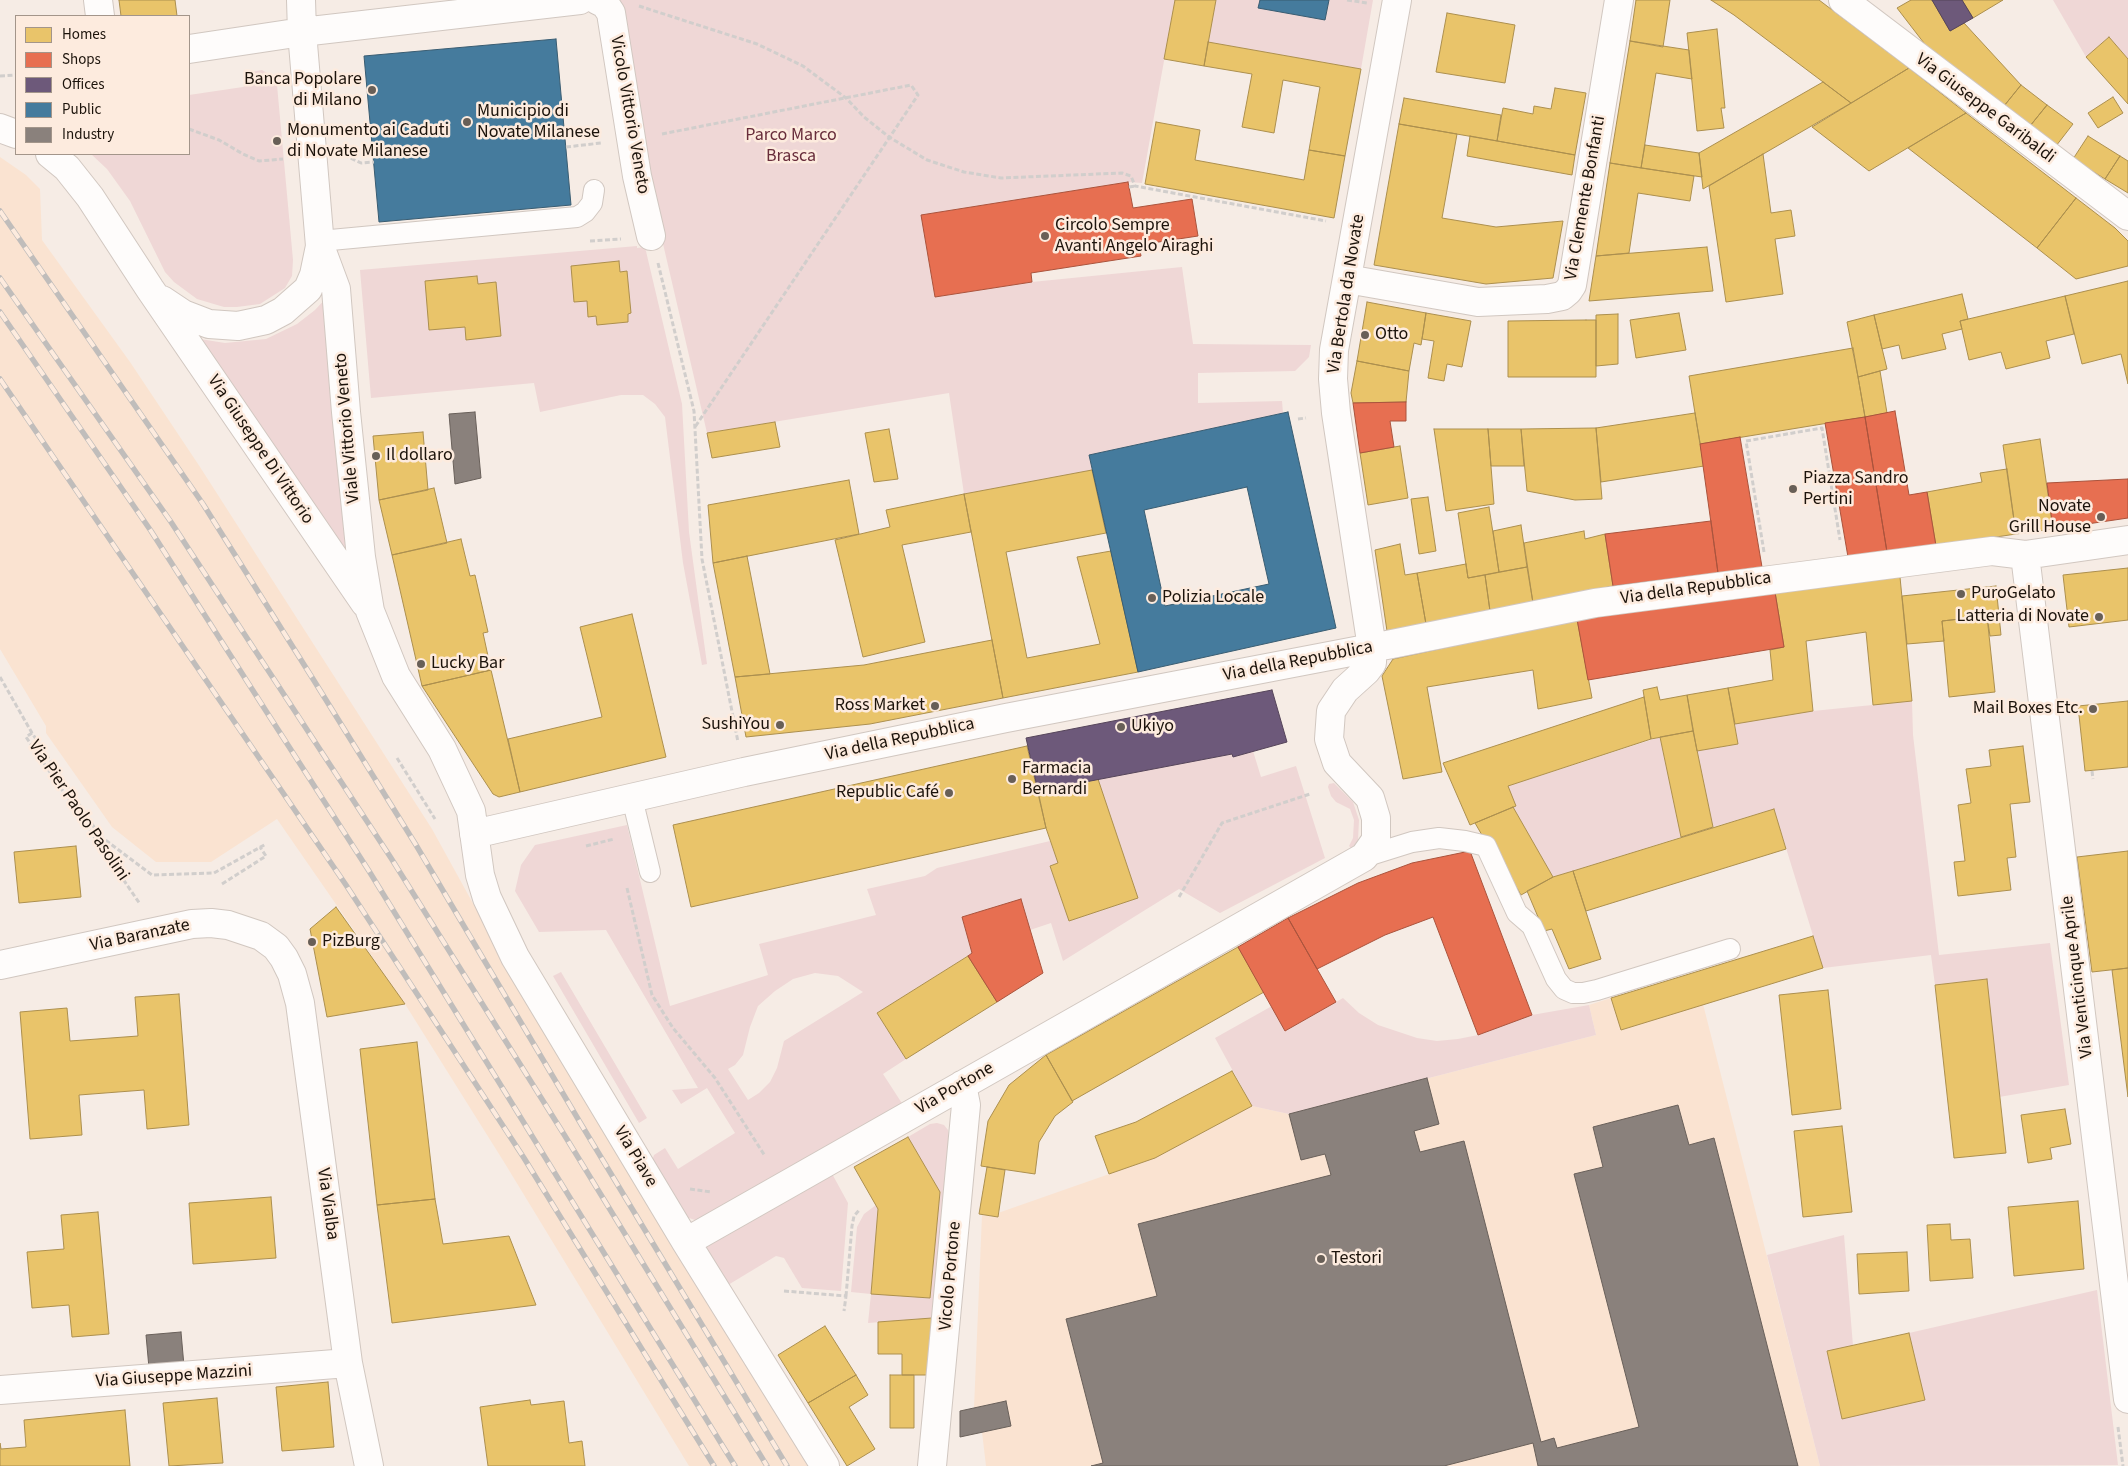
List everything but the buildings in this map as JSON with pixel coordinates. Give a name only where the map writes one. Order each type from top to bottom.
[{"type":"street","points":[[98,0],[100,15]]},
{"type":"street","name":"Viale Vittorio Veneto","points":[[301,0],[320,243],[336,289],[358,528],[370,611],[396,676],[442,749],[459,781],[471,811],[474,834]]},
{"type":"street","name":"Via Clemente Bonfanti","points":[[1347,279],[1478,302],[1547,299],[1562,296],[1568,291],[1573,275],[1620,0]]},
{"type":"street","name":"Via Giuseppe Garibaldi","points":[[1844,0],[2128,216]]},
{"type":"street","points":[[190,49],[302,32],[594,1]]},
{"type":"street","name":"Vicolo Vittorio Veneto","points":[[594,1],[611,13],[637,176],[652,236]]},
{"type":"street","name":"Via Bertola da Novate","points":[[1372,648],[1336,413],[1333,379],[1334,350],[1347,279],[1385,2]]},
{"type":"street","points":[[0,128],[15,134]]},
{"type":"street","name":"Via Giuseppe Di Vittorio","points":[[51,155],[66,168],[90,197],[150,289],[370,611]]},
{"type":"street","name":"Via Giuseppe Di Vittorio","points":[[150,289],[170,306],[195,320],[218,325],[250,325],[266,320],[283,311],[308,289],[314,275],[320,243]]},
{"type":"street","name":"Via della Repubblica","points":[[474,834],[744,772],[1006,718],[1372,648],[1595,602],[1992,551],[2025,556],[2128,540]]},
{"type":"street","name":"Via Venticinque Aprile","points":[[2025,556],[2128,1399]]},
{"type":"street","points":[[1364,857],[1376,840],[1376,818],[1370,798],[1337,763],[1329,739],[1331,711],[1345,690],[1372,663],[1372,648]]},
{"type":"street","name":"Via Piave","points":[[474,834],[480,875],[487,898],[515,957],[686,1242],[826,1466]]},
{"type":"street","name":"Via Portone","points":[[686,1242],[1364,857]]},
{"type":"street","name":"Via Baranzate","points":[[0,964],[192,924],[220,924],[247,930],[261,936],[276,947]]},
{"type":"street","name":"Via Vialba","points":[[276,947],[292,974],[300,1003],[348,1363],[369,1466]]},
{"type":"street","name":"Vicolo Portone","points":[[932,1466],[966,1105],[962,1085]]},
{"type":"street","name":"Via Giuseppe Mazzini","points":[[0,1390],[348,1363]]},
{"type":"lane","points":[[320,243],[577,217],[592,204],[594,190]]},
{"type":"lane","points":[[632,798],[650,872]]},
{"type":"lane","points":[[1364,857],[1412,842],[1438,838],[1486,846],[1517,913],[1532,926],[1556,979],[1564,989],[1573,993],[1599,996],[1730,949]]},
{"type":"path","points":[[1347,0],[1385,2]]},
{"type":"path","points":[[594,1],[648,8],[758,44],[803,66],[846,98],[864,117],[889,138],[927,160],[964,172],[1002,178],[1122,173],[1132,176],[1134,186]]},
{"type":"path","points":[[0,76],[15,75]]},
{"type":"path","points":[[632,140],[911,85],[918,95],[694,427]]},
{"type":"path","points":[[190,129],[219,140],[242,154],[259,161],[288,158]]},
{"type":"path","points":[[341,153],[362,164],[374,162]]},
{"type":"path","points":[[1129,187],[1134,186],[1334,222]]},
{"type":"path","points":[[652,236],[694,411],[702,559],[744,772]]},
{"type":"path","points":[[1298,419],[1306,418]]},
{"type":"path","points":[[1769,579],[1746,441],[1822,428],[1846,570]]},
{"type":"path","name":"Via Pier Paolo Pasolini","points":[[0,677],[32,733],[26,737],[143,908]]},
{"type":"path","points":[[32,733],[100,836],[152,874],[214,874],[266,844]]},
{"type":"path","points":[[397,758],[435,819]]},
{"type":"path","points":[[2092,771],[2093,779]]},
{"type":"path","points":[[1179,897],[1222,823],[1310,794]]},
{"type":"path","points":[[614,831],[618,848]]},
{"type":"path","points":[[586,846],[616,838]]},
{"type":"path","points":[[222,884],[266,856],[260,847]]},
{"type":"path","points":[[626,884],[652,995],[673,1028],[714,1078],[765,1156]]},
{"type":"path","points":[[844,1312],[852,1226],[854,1216],[860,1209]]},
{"type":"path","points":[[784,1291],[846,1296]]},
{"type":"shaded area","points":[[0,157],[26,175],[40,189],[42,240],[130,362],[200,467],[432,829],[525,998],[808,1466],[689,1466],[504,1162],[405,1004],[277,819],[211,862],[156,862],[112,827],[46,733],[46,726],[0,649]]},
{"type":"shaded area","points":[[1611,998],[1622,1030],[1703,1004],[1820,1466],[986,1466],[982,1432],[960,1437],[960,1411],[974,1408],[982,1215],[997,1217],[998,1213],[1155,1158],[1252,1106],[1289,1114],[1596,1035],[1589,1005]]},
{"type":"green space","name":"Parco Marco Brasca","points":[[620,0],[1175,0],[1142,183],[1128,182],[922,215],[935,297],[1032,282],[1182,267],[1193,344],[1311,345],[1309,357],[1295,371],[1198,373],[1198,403],[1282,401],[1283,413],[1090,455],[1092,470],[964,494],[949,393],[707,433],[647,175]]},
{"type":"green space","points":[[1216,0],[1373,0],[1361,69],[1208,42]]},
{"type":"green space","points":[[2053,0],[2128,0],[2128,59],[2109,37],[2086,57]]},
{"type":"green space","points":[[262,70],[272,76],[277,85],[293,260],[292,276],[285,288],[260,304],[224,307],[197,299],[174,282],[165,272],[130,201],[107,169],[92,155],[190,155],[190,95],[243,87],[248,84],[249,75],[252,72]]},
{"type":"green space","points":[[637,246],[637,248],[645,247],[682,404],[689,532],[707,664],[702,665],[683,563],[665,417],[655,404],[643,395],[621,395],[540,412],[534,383],[371,398],[360,270]]},
{"type":"green space","points":[[328,296],[352,564],[200,339],[225,343],[266,339],[297,324],[315,310]]},
{"type":"green space","points":[[1912,701],[1913,735],[1939,955],[2050,943],[2069,1085],[1999,1097],[1986,979],[1935,985],[1931,955],[1823,968],[1774,809],[1713,827],[1697,751],[1738,744],[1735,724],[1813,711]]},
{"type":"green space","points":[[1660,737],[1681,837],[1553,877],[1513,807],[1508,786]]},
{"type":"green space","points":[[1253,751],[1261,777],[1296,766],[1325,858],[1220,913],[1179,889],[1063,961],[1051,923],[1030,930],[1021,900],[962,917],[972,953],[877,1013],[906,1059],[883,1074],[905,1108],[704,1219],[695,1220],[686,1217],[652,1161],[654,1155],[665,1148],[678,1169],[735,1133],[707,1088],[681,1104],[672,1090],[698,1088],[606,930],[539,932],[515,891],[521,865],[535,845],[627,825],[670,1006],[768,975],[759,944],[876,915],[867,889],[925,876],[937,868],[1050,841],[1058,863],[1050,866],[1069,921],[1138,898],[1098,779],[1232,754],[1233,757]],"holes":[[[815,973],[838,976],[863,992],[784,1041],[777,1068],[770,1082],[759,1093],[748,1100],[728,1069],[735,1065],[743,1055],[750,1027],[758,1006],[793,979]]]},
{"type":"green space","points":[[1334,783],[1353,802],[1359,820],[1358,840],[1352,849],[1349,846],[1353,838],[1354,820],[1350,809],[1336,802],[1331,796],[1328,787],[1329,784]]},
{"type":"green space","points":[[561,972],[647,1118],[639,1123],[553,976]]},
{"type":"green space","points":[[1343,998],[1359,1013],[1378,1025],[1417,1038],[1437,1041],[1478,1035],[1532,1015],[1589,1005],[1596,1035],[1289,1114],[1252,1106],[1215,1038],[1272,1006],[1286,1031]]},
{"type":"green space","points":[[930,1124],[944,1125],[948,1130],[949,1137],[933,1318],[868,1323],[871,1294],[851,1292],[857,1227],[864,1214],[876,1205],[878,1209],[871,1293],[930,1298],[940,1192],[908,1137]]},
{"type":"green space","points":[[830,1170],[848,1203],[841,1291],[802,1288],[784,1258],[776,1256],[723,1288],[704,1247]]},
{"type":"green space","points":[[1844,1235],[1853,1346],[1827,1352],[1842,1418],[1924,1400],[1909,1333],[2097,1290],[2118,1465],[1820,1466],[1767,1255]]},
{"type":"railway","points":[[0,211],[203,504],[313,679],[416,845],[787,1466]]},
{"type":"railway","points":[[0,278],[171,522],[391,858],[565,1136],[767,1466]]},
{"type":"railway","points":[[0,312],[151,531],[369,871],[735,1466]]},
{"type":"railway","points":[[0,379],[346,885],[524,1158],[714,1466]]},
{"type":"place","name":"Banca Popolare di Milano","points":[[372,90]]},
{"type":"place","name":"Municipio di Novate Milanese","points":[[467,122]]},
{"type":"place","name":"Monumento ai Caduti di Novate Milanese","points":[[277,141]]},
{"type":"place","name":"Circolo Sempre Avanti Angelo Airaghi","points":[[1045,236]]},
{"type":"place","name":"Otto","points":[[1365,335]]},
{"type":"place","name":"Il dollaro","points":[[376,456]]},
{"type":"place","name":"Piazza Sandro Pertini","points":[[1793,489]]},
{"type":"place","name":"Novate Grill House","points":[[2101,517]]},
{"type":"place","name":"PuroGelato","points":[[1961,594]]},
{"type":"place","name":"Polizia Locale","points":[[1152,598]]},
{"type":"place","name":"Latteria di Novate","points":[[2099,617]]},
{"type":"place","name":"Lucky Bar","points":[[421,664]]},
{"type":"place","name":"Ross Market","points":[[935,706]]},
{"type":"place","name":"Mail Boxes Etc.","points":[[2093,709]]},
{"type":"place","name":"SushiYou","points":[[780,725]]},
{"type":"place","name":"Ukiyo","points":[[1121,727]]},
{"type":"place","name":"Farmacia Bernardi","points":[[1012,779]]},
{"type":"place","name":"Republic Café","points":[[949,793]]},
{"type":"place","name":"PizBurg","points":[[312,942]]},
{"type":"place","name":"Testori","points":[[1321,1259]]}]
